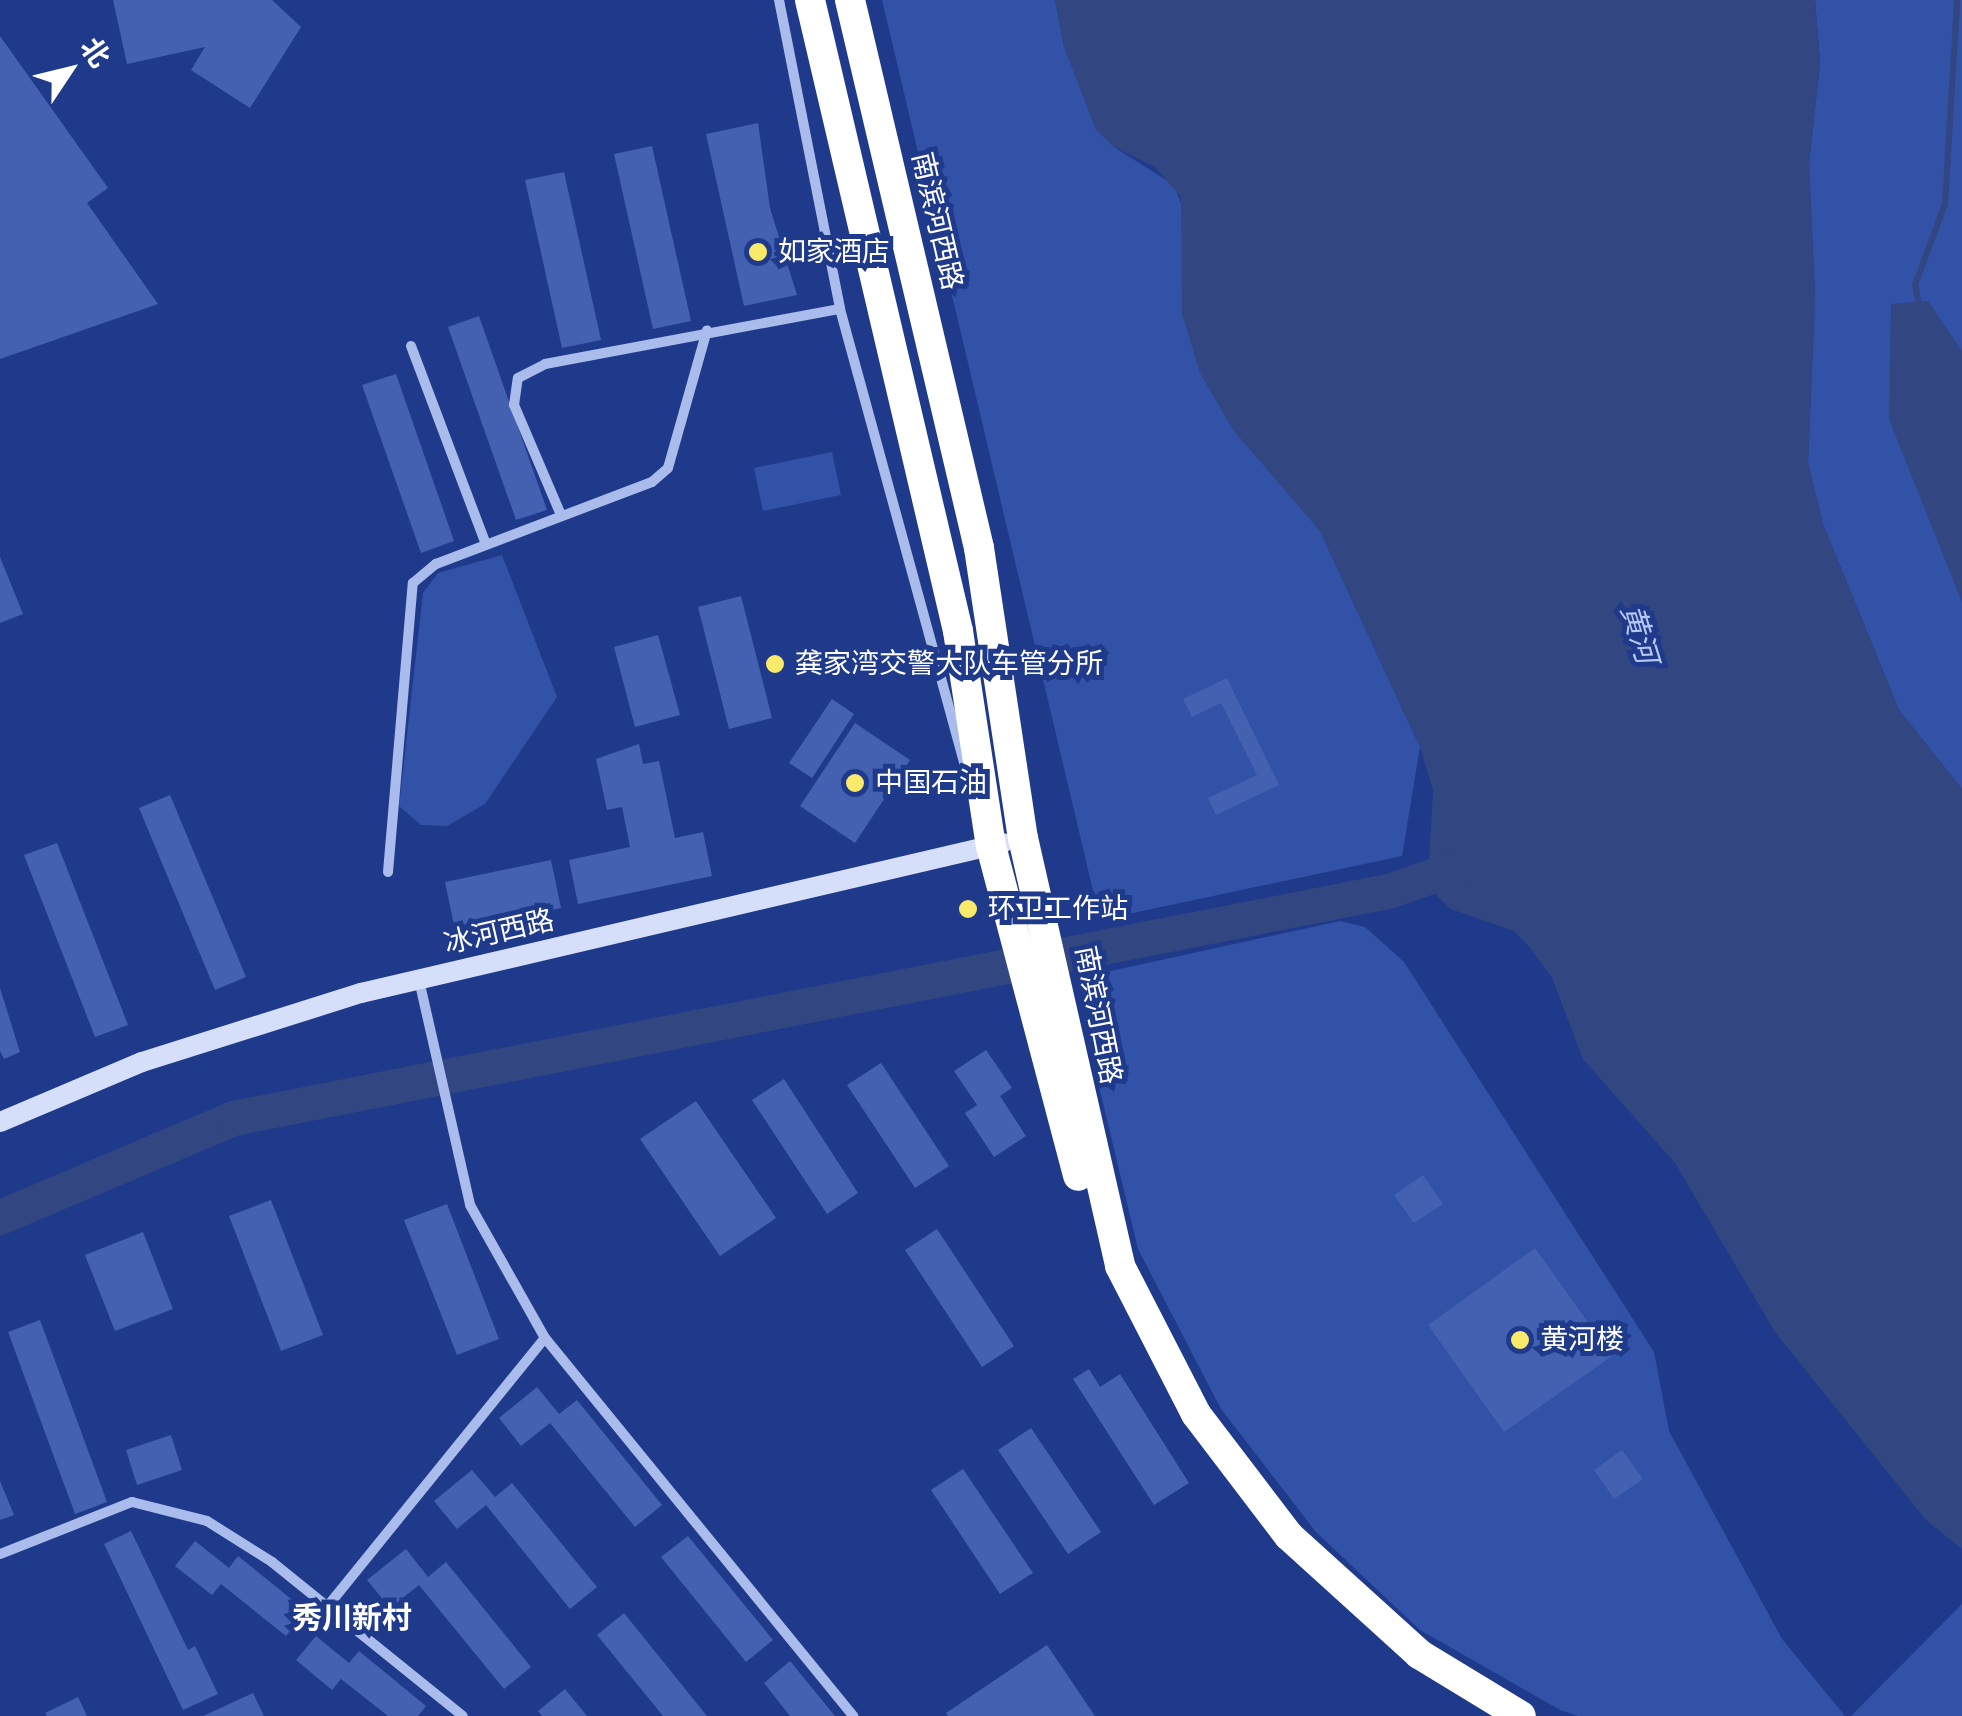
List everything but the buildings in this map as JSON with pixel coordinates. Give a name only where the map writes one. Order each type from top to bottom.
[{"type":"highway","name":"南滨河西路","points":[[810,0],[958,631],[991,846],[1013,927],[1044,981],[1120,1266],[1196,1414],[1289,1536],[1344,1590],[1419,1654],[1521,1716]]},
{"type":"highway","name":"南滨河西路","points":[[850,0],[979,548],[1023,838],[1045,918],[1044,981],[1106,1271],[1183,1423],[1278,1549],[1332,1605],[1406,1670],[1483,1716]]},
{"type":"main road","name":"冰河西路","points":[[0,1122],[142,1062],[419,979],[1023,838]]},
{"type":"street","name":"南滨河西路","points":[[778,0],[840,309],[936,679],[991,846]]},
{"type":"street","points":[[560,515],[514,404],[518,378],[545,364],[707,330],[840,309]]},
{"type":"street","points":[[388,872],[413,584],[436,564],[652,482],[668,468],[707,330]]},
{"type":"street","points":[[412,346],[486,544]]},
{"type":"street","points":[[419,979],[446,1117],[470,1205],[545,1338],[853,1716]]},
{"type":"street","points":[[328,1607],[545,1338]]},
{"type":"street","points":[[0,1554],[132,1502],[207,1521],[328,1607],[463,1716]]},
{"type":"shaded area","points":[[882,0],[1055,0],[1064,47],[1114,147],[1174,185],[1185,214],[1182,315],[1289,493],[1320,531],[1420,747],[1402,856],[1100,920]]},
{"type":"shaded area","points":[[1815,0],[1962,0],[1962,789],[1899,710],[1823,524],[1808,463],[1815,297],[1809,164],[1820,63]]},
{"type":"shaded area","points":[[832,452],[841,495],[763,511],[754,468]]},
{"type":"shaded area","points":[[502,555],[557,697],[485,804],[447,826],[421,825],[399,806],[423,593],[438,573]]},
{"type":"shaded area","points":[[1340,921],[1365,927],[1404,962],[1654,1352],[1669,1431],[1782,1639],[1845,1716],[1578,1716],[1560,1710],[1420,1630],[1316,1532],[1221,1409],[1138,1249],[1089,1045],[1097,974]]},
{"type":"shaded area","points":[[1962,1604],[1962,1716],[1851,1716]]},
{"type":"water","name":"黄河","points":[[1055,0],[1815,0],[1820,63],[1809,164],[1815,297],[1808,463],[1823,524],[1899,710],[1962,789],[1962,1549],[1926,1520],[1775,1332],[1675,1163],[1583,1059],[1552,978],[1531,949],[1514,931],[1451,909],[1437,896],[1428,880],[1433,790],[1420,747],[1320,531],[1233,430],[1200,373],[1182,314],[1181,197],[1155,167],[1114,147],[1096,130],[1064,47]]},
{"type":"water","points":[[1928,301],[1962,351],[1962,602],[1889,419],[1891,304]]},
{"type":"waterway","points":[[1920,308],[1915,285],[1945,204],[1957,0]]},
{"type":"waterway","points":[[0,1217],[233,1118],[1388,891],[1472,862]]},
{"type":"place","name":"如家酒店","points":[[758,252]]},
{"type":"place","name":"龚家湾交警大队车管分所","points":[[775,664]]},
{"type":"place","name":"中国石油","points":[[855,783]]},
{"type":"place","name":"环卫工作站","points":[[968,909]]},
{"type":"place","name":"黄河楼","points":[[1520,1340]]},
{"type":"district","name":"秀川新村","points":[[352,1618]]}]
